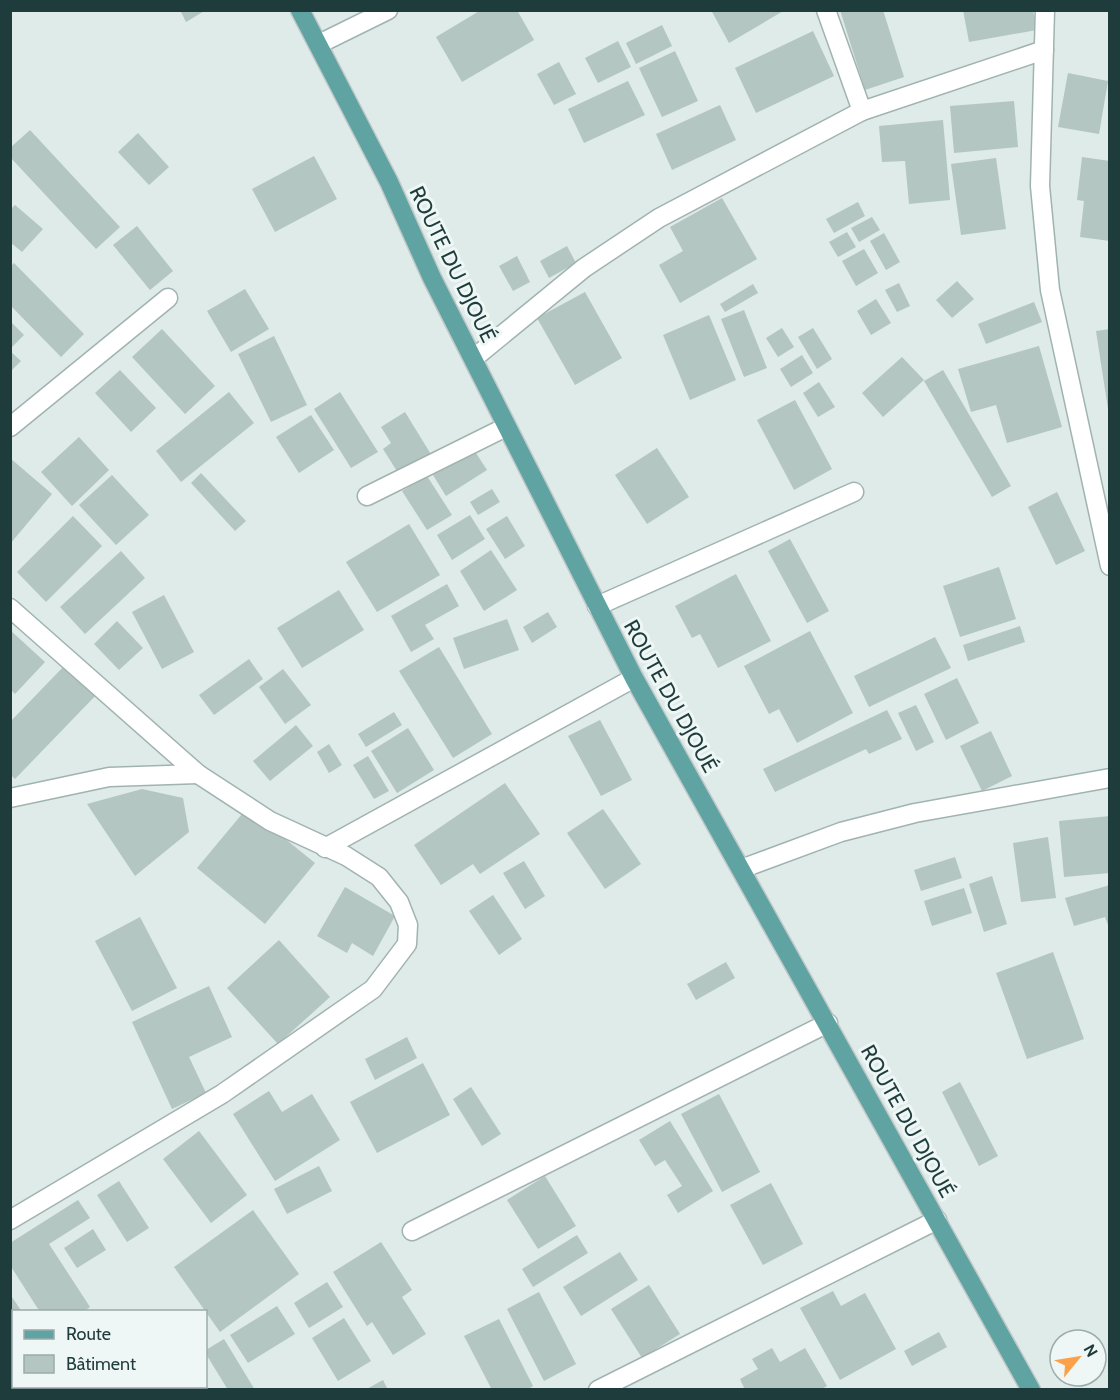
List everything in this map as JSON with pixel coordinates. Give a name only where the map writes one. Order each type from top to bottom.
[{"type":"main road","name":"ROUTE DU DJOUÉ","points":[[300,10],[389,182],[432,278],[633,678],[1031,1389]]},
{"type":"street","points":[[319,44],[388,10]]},
{"type":"street","points":[[826,10],[862,111]]},
{"type":"street","points":[[1045,10],[1040,186],[1050,290],[1110,566]]},
{"type":"street","points":[[474,358],[584,268],[659,218],[862,111],[1044,50]]},
{"type":"street","points":[[10,427],[168,298]]},
{"type":"street","points":[[367,496],[506,427]]},
{"type":"street","points":[[597,606],[854,492]]},
{"type":"street","points":[[10,608],[198,774],[270,821],[346,856],[379,877],[399,902],[408,925],[407,944],[373,989],[222,1094],[10,1220]]},
{"type":"street","points":[[325,848],[633,678]]},
{"type":"street","points":[[10,798],[109,777],[198,774]]},
{"type":"street","points":[[741,869],[841,832],[904,816],[1110,778]]},
{"type":"street","points":[[412,1231],[828,1023]]},
{"type":"street","points":[[598,1389],[937,1220]]},
{"type":"building","points":[[180,10],[206,10],[186,22]]},
{"type":"building","points":[[481,10],[517,10],[534,40],[462,82],[436,37]]},
{"type":"building","points":[[711,10],[785,10],[729,43]]},
{"type":"building","points":[[840,10],[883,10],[904,77],[865,90]]},
{"type":"building","points":[[963,10],[1033,10],[1037,30],[969,42]]},
{"type":"building","points":[[662,25],[672,46],[636,64],[626,43]]},
{"type":"building","points":[[813,31],[834,76],[756,113],[735,68]]},
{"type":"building","points":[[618,41],[631,67],[598,83],[585,58]]},
{"type":"building","points":[[675,51],[698,101],[662,117],[639,68]]},
{"type":"building","points":[[559,62],[576,94],[554,105],[537,74]]},
{"type":"building","points":[[1068,73],[1108,81],[1099,134],[1058,127]]},
{"type":"building","points":[[628,81],[645,115],[584,143],[568,109]]},
{"type":"building","points":[[1014,101],[1018,147],[954,153],[950,106]]},
{"type":"building","points":[[720,105],[736,140],[672,170],[656,134]]},
{"type":"building","points":[[943,120],[950,200],[909,204],[905,161],[882,162],[879,126]]},
{"type":"building","points":[[30,130],[120,227],[96,249],[10,157],[10,148]]},
{"type":"building","points":[[138,133],[169,167],[149,185],[118,152]]},
{"type":"building","points":[[314,156],[337,199],[275,232],[252,189]]},
{"type":"building","points":[[1082,157],[1110,161],[1110,241],[1080,237],[1084,201],[1077,200]]},
{"type":"building","points":[[996,158],[1006,229],[961,235],[951,164]]},
{"type":"building","points":[[722,198],[757,259],[680,303],[659,265],[683,251],[670,227]]},
{"type":"building","points":[[858,202],[865,216],[834,233],[826,219]]},
{"type":"building","points":[[15,205],[43,229],[22,252],[10,242],[10,210]]},
{"type":"building","points":[[872,217],[880,230],[859,242],[851,228]]},
{"type":"building","points":[[137,226],[173,271],[150,290],[113,245]]},
{"type":"building","points":[[847,232],[856,247],[838,257],[829,242]]},
{"type":"building","points":[[884,233],[900,262],[886,270],[870,241]]},
{"type":"building","points":[[567,246],[576,263],[549,278],[540,261]]},
{"type":"building","points":[[864,249],[878,273],[856,286],[842,261]]},
{"type":"building","points":[[517,256],[530,282],[513,291],[499,266]]},
{"type":"building","points":[[14,263],[84,334],[61,357],[10,305],[10,267]]},
{"type":"building","points":[[957,281],[974,299],[952,318],[936,300]]},
{"type":"building","points":[[899,283],[910,306],[897,312],[885,290]]},
{"type":"building","points":[[753,284],[758,293],[725,312],[720,304]]},
{"type":"building","points":[[245,289],[269,329],[231,352],[207,311]]},
{"type":"building","points":[[585,292],[622,358],[575,385],[537,318]]},
{"type":"building","points":[[876,299],[891,323],[871,335],[857,311]]},
{"type":"building","points":[[1034,302],[1042,322],[986,344],[978,324]]},
{"type":"building","points":[[744,310],[767,368],[744,377],[721,319]]},
{"type":"building","points":[[709,315],[736,380],[690,400],[663,335]]},
{"type":"building","points":[[10,321],[24,335],[10,349]]},
{"type":"building","points":[[782,328],[794,347],[778,357],[766,338]]},
{"type":"building","points":[[813,328],[832,359],[817,369],[798,337]]},
{"type":"building","points":[[162,329],[215,386],[185,414],[132,357]]},
{"type":"building","points":[[1110,329],[1110,409],[1108,409],[1096,331]]},
{"type":"building","points":[[274,336],[307,405],[271,422],[238,354]]},
{"type":"building","points":[[1039,346],[1062,427],[1007,443],[996,405],[971,412],[958,369]]},
{"type":"building","points":[[10,351],[21,361],[10,372]]},
{"type":"building","points":[[802,355],[813,373],[791,387],[780,369]]},
{"type":"building","points":[[902,357],[924,380],[883,417],[862,393]]},
{"type":"building","points":[[120,370],[156,408],[131,432],[95,393]]},
{"type":"building","points":[[943,370],[1011,486],[992,497],[924,381]]},
{"type":"building","points":[[819,382],[835,407],[818,417],[803,393]]},
{"type":"building","points":[[229,392],[254,423],[181,482],[156,451]]},
{"type":"building","points":[[340,392],[378,452],[351,468],[314,409]]},
{"type":"building","points":[[795,400],[832,469],[794,490],[757,420]]},
{"type":"building","points":[[405,412],[432,456],[400,476],[383,449],[391,443],[381,427]]},
{"type":"building","points":[[311,415],[334,450],[299,473],[276,437]]},
{"type":"building","points":[[79,437],[109,470],[72,506],[41,472]]},
{"type":"building","points":[[657,448],[689,497],[647,524],[615,475]]},
{"type":"building","points":[[474,450],[487,470],[446,496],[433,475]]},
{"type":"building","points":[[10,458],[52,494],[10,544]]},
{"type":"building","points":[[201,473],[246,521],[235,531],[191,483]]},
{"type":"building","points":[[112,475],[149,515],[116,545],[79,505]]},
{"type":"building","points":[[427,476],[452,515],[427,530],[402,491]]},
{"type":"building","points":[[492,489],[500,502],[478,515],[470,502]]},
{"type":"building","points":[[1057,492],[1085,551],[1056,565],[1028,507]]},
{"type":"building","points":[[470,515],[485,539],[452,560],[437,535]]},
{"type":"building","points":[[73,516],[102,546],[46,602],[17,572]]},
{"type":"building","points":[[507,516],[525,546],[505,559],[486,529]]},
{"type":"building","points":[[409,524],[440,575],[377,612],[346,562]]},
{"type":"building","points":[[790,539],[829,611],[807,623],[768,551]]},
{"type":"building","points":[[491,550],[517,590],[484,611],[460,571]]},
{"type":"building","points":[[121,551],[145,578],[85,634],[60,607]]},
{"type":"building","points":[[999,567],[1016,619],[960,637],[943,586]]},
{"type":"building","points":[[736,574],[771,641],[718,668],[700,634],[692,638],[675,606]]},
{"type":"building","points":[[447,584],[459,606],[425,625],[434,639],[411,652],[391,616]]},
{"type":"building","points":[[339,590],[364,630],[302,668],[277,628]]},
{"type":"building","points":[[164,595],[194,652],[162,669],[132,612]]},
{"type":"building","points":[[548,612],[557,627],[532,643],[523,627]]},
{"type":"building","points":[[507,619],[519,650],[464,669],[453,638]]},
{"type":"building","points":[[117,621],[143,648],[119,670],[94,644]]},
{"type":"building","points":[[1020,626],[1025,642],[968,661],[963,645]]},
{"type":"building","points":[[10,630],[45,662],[15,694],[10,689]]},
{"type":"building","points":[[810,631],[853,713],[797,743],[779,709],[769,714],[744,666]]},
{"type":"building","points":[[935,637],[951,668],[869,707],[854,676]]},
{"type":"building","points":[[439,647],[492,734],[453,758],[399,671]]},
{"type":"building","points":[[249,659],[263,679],[214,715],[199,695]]},
{"type":"building","points":[[68,662],[99,692],[15,779],[10,774],[10,722]]},
{"type":"building","points":[[283,669],[311,705],[285,724],[259,687]]},
{"type":"building","points":[[957,678],[979,723],[946,740],[924,694]]},
{"type":"building","points":[[916,705],[934,742],[916,751],[898,713]]},
{"type":"building","points":[[887,710],[902,739],[869,754],[866,749],[775,792],[763,769]]},
{"type":"building","points":[[394,712],[402,725],[366,747],[358,734]]},
{"type":"building","points":[[600,720],[632,780],[601,796],[568,736]]},
{"type":"building","points":[[296,725],[313,746],[270,781],[253,761]]},
{"type":"building","points":[[408,728],[434,770],[397,793],[371,751]]},
{"type":"building","points":[[991,731],[1012,776],[982,791],[960,746]]},
{"type":"building","points":[[329,744],[342,765],[329,773],[317,752]]},
{"type":"building","points":[[368,756],[389,791],[374,799],[353,765]]},
{"type":"building","points":[[505,783],[540,834],[480,874],[473,864],[441,885],[414,845]]},
{"type":"building","points":[[142,789],[183,798],[189,832],[135,876],[87,804]]},
{"type":"building","points":[[247,808],[315,863],[265,924],[197,868]]},
{"type":"building","points":[[603,809],[641,864],[605,889],[567,833]]},
{"type":"building","points":[[1110,816],[1110,873],[1064,877],[1059,821]]},
{"type":"building","points":[[1048,837],[1056,898],[1021,902],[1013,843]]},
{"type":"building","points":[[955,857],[962,878],[921,891],[914,870]]},
{"type":"building","points":[[524,861],[545,896],[525,909],[503,873]]},
{"type":"building","points":[[992,876],[1007,924],[984,932],[969,884]]},
{"type":"building","points":[[1110,885],[1110,930],[1105,917],[1074,926],[1065,898]]},
{"type":"building","points":[[345,887],[395,916],[373,956],[352,943],[347,953],[317,936]]},
{"type":"building","points":[[964,888],[972,913],[932,926],[924,901]]},
{"type":"building","points":[[493,895],[522,939],[499,955],[469,911]]},
{"type":"building","points":[[140,917],[177,988],[132,1011],[95,941]]},
{"type":"building","points":[[279,940],[330,997],[278,1044],[227,988]]},
{"type":"building","points":[[1053,952],[1084,1039],[1027,1059],[996,973]]},
{"type":"building","points":[[726,962],[735,978],[696,1000],[687,984]]},
{"type":"building","points":[[209,986],[232,1037],[189,1057],[206,1093],[172,1109],[132,1022]]},
{"type":"building","points":[[407,1037],[417,1058],[375,1080],[365,1059]]},
{"type":"building","points":[[423,1063],[450,1115],[377,1153],[350,1102]]},
{"type":"building","points":[[960,1082],[998,1156],[979,1166],[942,1092]]},
{"type":"building","points":[[471,1087],[501,1134],[482,1146],[453,1099]]},
{"type":"building","points":[[269,1091],[282,1112],[312,1094],[340,1140],[275,1181],[233,1114]]},
{"type":"building","points":[[719,1094],[760,1172],[722,1192],[681,1114]]},
{"type":"building","points":[[670,1121],[713,1191],[678,1213],[667,1195],[682,1186],[665,1160],[655,1166],[639,1140]]},
{"type":"building","points":[[199,1131],[247,1195],[211,1223],[163,1159]]},
{"type":"building","points":[[319,1166],[332,1191],[287,1214],[274,1189]]},
{"type":"building","points":[[545,1176],[576,1226],[538,1249],[507,1200]]},
{"type":"building","points":[[119,1181],[149,1228],[127,1242],[97,1195]]},
{"type":"building","points":[[771,1183],[803,1244],[763,1265],[730,1205]]},
{"type":"building","points":[[78,1200],[90,1218],[49,1244],[90,1307],[86,1310],[39,1310],[10,1265],[10,1243]]},
{"type":"building","points":[[253,1210],[299,1274],[220,1332],[207,1314],[207,1310],[204,1310],[174,1267]]},
{"type":"building","points":[[93,1229],[106,1250],[77,1268],[64,1248]]},
{"type":"building","points":[[577,1235],[588,1253],[533,1287],[522,1269]]},
{"type":"building","points":[[381,1242],[412,1290],[402,1297],[426,1334],[393,1355],[372,1322],[367,1326],[333,1272]]},
{"type":"building","points":[[620,1252],[638,1280],[581,1316],[563,1287]]},
{"type":"building","points":[[327,1282],[343,1307],[309,1328],[294,1303]]},
{"type":"building","points":[[649,1285],[680,1334],[642,1358],[611,1309]]},
{"type":"building","points":[[833,1291],[841,1306],[865,1293],[896,1349],[840,1380],[800,1308]]},
{"type":"building","points":[[539,1292],[576,1364],[544,1381],[507,1309]]},
{"type":"building","points":[[10,1294],[21,1310],[12,1310],[12,1360],[10,1361]]},
{"type":"building","points":[[277,1306],[295,1334],[248,1363],[230,1335]]},
{"type":"building","points":[[344,1318],[371,1361],[338,1381],[312,1338]]},
{"type":"building","points":[[499,1319],[533,1386],[527,1390],[492,1390],[464,1336]]},
{"type":"building","points":[[939,1332],[947,1347],[912,1366],[904,1351]]},
{"type":"building","points":[[224,1339],[255,1390],[228,1390],[207,1356],[207,1349]]},
{"type":"building","points":[[772,1348],[780,1362],[805,1348],[827,1386],[820,1390],[745,1390],[740,1379],[758,1369],[752,1359]]},
{"type":"building","points":[[383,1380],[388,1390],[365,1390]]}]
